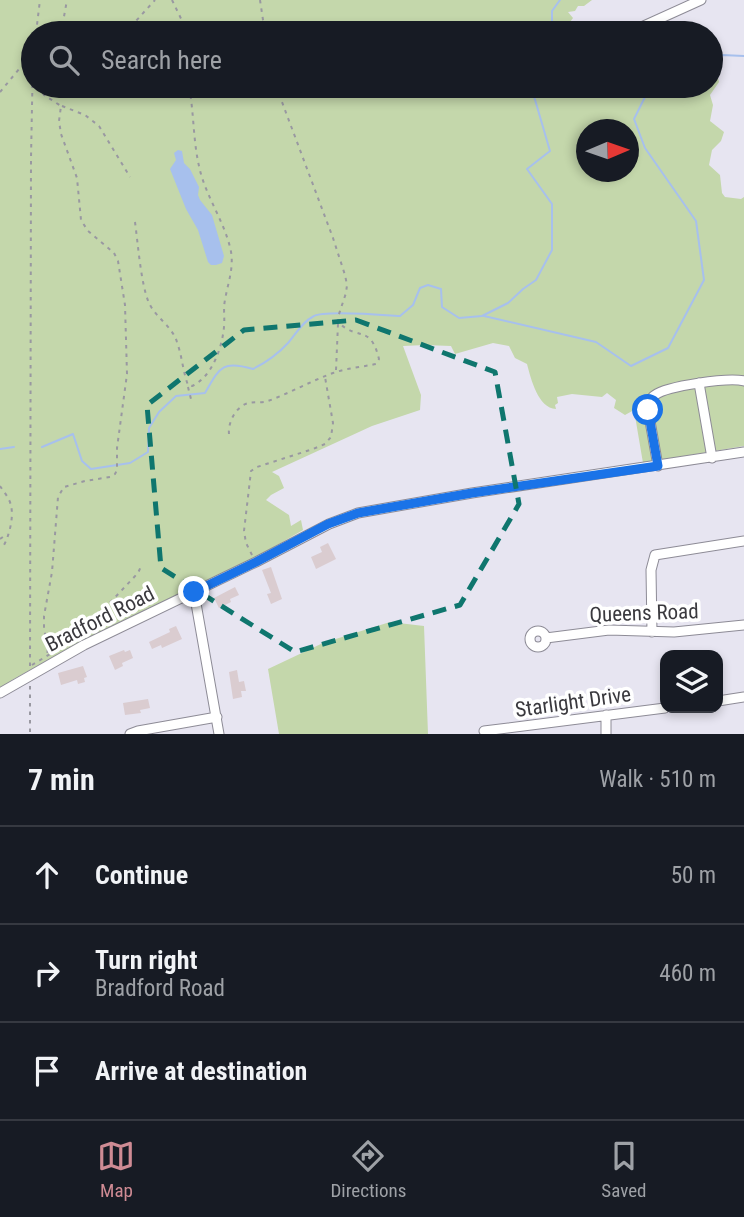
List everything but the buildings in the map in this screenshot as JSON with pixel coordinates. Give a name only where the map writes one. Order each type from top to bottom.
[{"type":"street","points":[[655,21],[701,0]]},
{"type":"street","points":[[658,466],[649,419],[649,402],[653,396],[662,391],[699,383],[728,379],[744,381]]},
{"type":"street","points":[[699,383],[712,458]]},
{"type":"street","name":"Bradford Road","points":[[0,693],[28,670],[256,562],[328,524],[358,513],[744,452]]},
{"type":"street","points":[[652,632],[651,570],[655,555],[744,541]]},
{"type":"street","points":[[194,592],[219,734]]},
{"type":"street","name":"Queens Road","points":[[545,638],[609,630],[674,632],[744,625]]},
{"type":"street","points":[[723,700],[744,697]]},
{"type":"street","name":"Starlight Drive","points":[[484,731],[660,709]]},
{"type":"street","points":[[606,715],[606,734]]},
{"type":"street","points":[[130,734],[217,717]]},
{"type":"path","points":[[37,21],[40,0]]},
{"type":"path","points":[[63,21],[67,0]]},
{"type":"path","points":[[136,21],[155,0]]},
{"type":"path","points":[[172,0],[182,21]]},
{"type":"path","points":[[260,0],[263,21]]},
{"type":"path","points":[[0,92],[21,67]]},
{"type":"path","points":[[30,734],[28,670],[33,98]]},
{"type":"path","points":[[49,98],[85,115],[99,126],[130,177]]},
{"type":"path","points":[[188,385],[195,385],[204,378],[219,351],[232,265],[227,235],[200,171],[191,98]]},
{"type":"path","points":[[281,98],[347,285],[338,317],[336,372]]},
{"type":"path","points":[[47,655],[43,624],[52,572],[58,497],[64,487],[115,474],[127,374],[125,305],[118,261],[114,253],[88,231],[81,220],[77,178],[61,134],[61,106]]},
{"type":"path","points":[[135,222],[148,302],[174,334],[192,401]]},
{"type":"path","points":[[229,435],[231,421],[243,405],[269,401],[336,372],[376,364],[379,359],[371,339],[366,335],[350,332],[338,323]]},
{"type":"path","points":[[256,562],[246,543],[244,531],[251,471],[313,449],[331,438],[333,423],[325,377]]},
{"type":"path","points":[[0,486],[12,507],[6,543],[0,545]]},
{"type":"path","points":[[0,539],[8,533]]},
{"type":"path","points":[[28,670],[78,637],[87,620],[104,609],[138,573],[142,564]]},
{"type":"highlighted area","points":[[356,320],[495,372],[519,504],[460,605],[295,652],[161,568],[147,405],[244,330]]},
{"type":"green space","points":[[0,0],[592,0],[584,6],[578,6],[575,11],[568,12],[573,18],[571,21],[21,21],[21,98],[711,98],[713,105],[710,121],[724,132],[721,141],[712,150],[709,165],[720,175],[725,197],[744,197],[744,446],[643,463],[634,410],[625,415],[614,408],[616,400],[607,393],[602,397],[572,394],[557,397],[556,409],[544,404],[533,385],[527,364],[515,358],[509,346],[493,343],[455,354],[451,346],[403,346],[421,395],[420,410],[372,426],[272,472],[279,476],[284,488],[266,500],[289,515],[291,526],[301,520],[303,530],[248,562],[84,640],[0,689]]},
{"type":"green space","points":[[390,622],[424,626],[428,734],[279,734],[268,669],[323,643]]},
{"type":"water","points":[[182,151],[184,163],[199,187],[200,200],[212,215],[224,256],[222,263],[211,265],[208,262],[198,230],[186,209],[170,169],[176,160],[174,153]]},
{"type":"waterway","points":[[552,21],[552,11],[560,0]]},
{"type":"waterway","points":[[723,55],[744,56]]},
{"type":"waterway","points":[[42,447],[73,434],[82,461],[91,469],[130,463],[148,452],[149,428],[159,412],[176,396],[205,393],[214,377],[228,366],[253,369],[263,364],[280,351],[303,325],[320,314],[400,316],[413,305],[420,288],[428,285],[441,289],[442,307],[459,318],[482,316],[508,303],[536,280],[552,250],[552,204],[527,169],[550,151],[535,98]]},
{"type":"waterway","points":[[484,316],[596,342],[631,366],[668,348],[704,280],[696,221],[645,148],[634,119],[644,98]]},
{"type":"waterway","points":[[0,449],[14,447]]},
{"type":"route","points":[[194,592],[328,524],[358,513],[472,493],[658,466],[648,410]]}]
